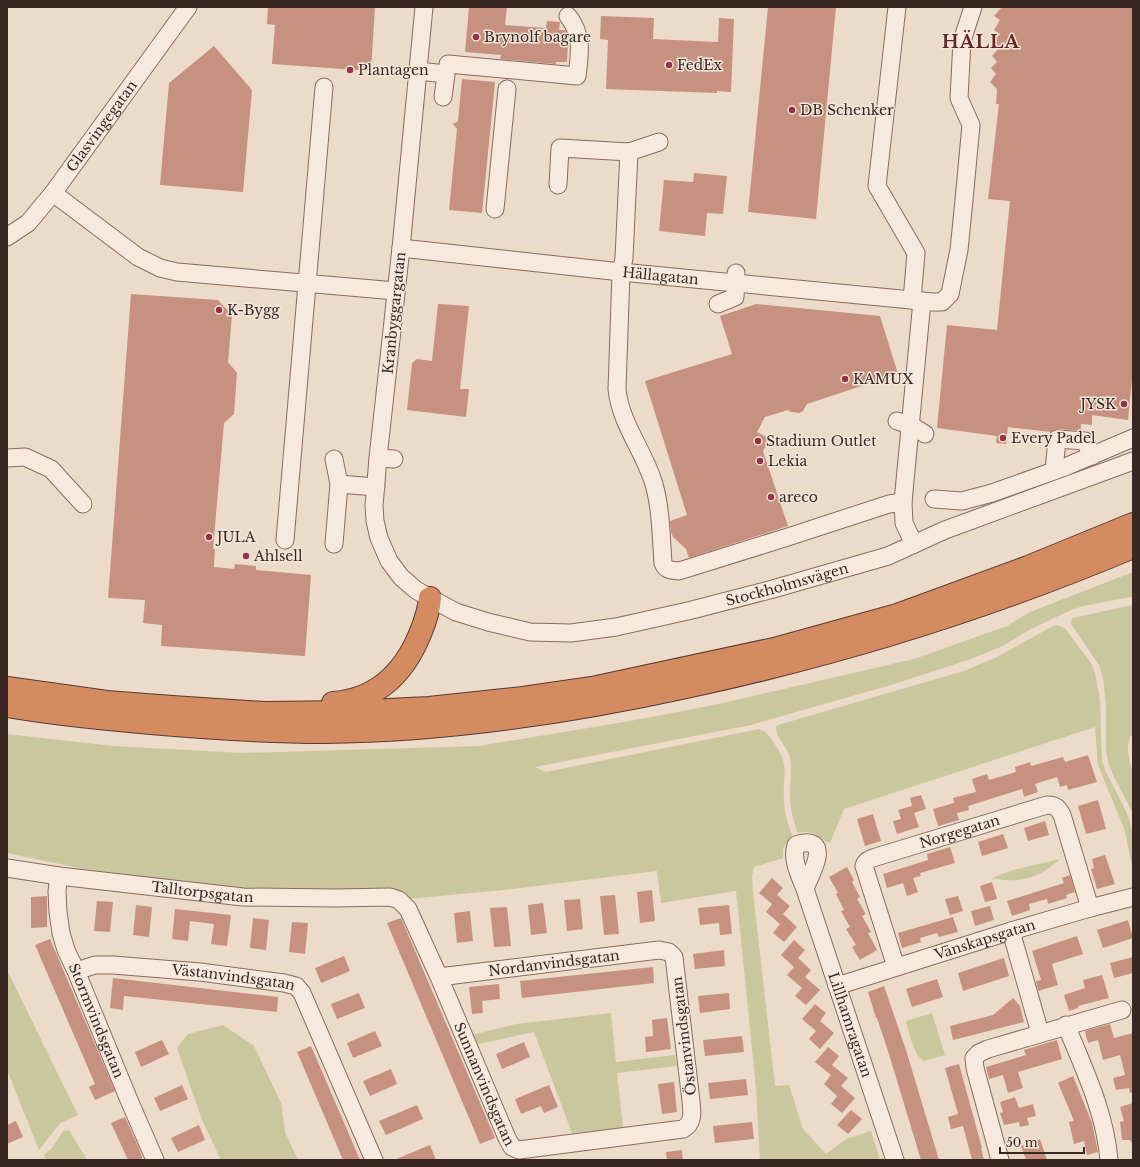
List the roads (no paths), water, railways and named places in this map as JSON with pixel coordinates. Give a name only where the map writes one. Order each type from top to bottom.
[{"type":"highway","points":[[7,688],[107,702],[265,713],[287,713],[429,708],[523,698],[592,688],[774,649],[897,615],[1028,567],[1133,524]]},
{"type":"highway","points":[[7,706],[112,720],[209,728],[324,732],[431,727],[518,718],[628,700],[735,677],[854,646],[982,606],[1063,576],[1133,547]]},
{"type":"highway","points":[[204,709],[218,702],[329,703],[349,700],[368,694],[389,680],[399,671],[407,660],[429,612],[430,598]]},
{"type":"street","name":"Kranbyggargatan","points":[[424,7],[418,71],[414,181],[401,248],[396,291],[386,459],[376,486],[374,506],[379,538],[389,562],[401,577],[416,590],[430,598]]},
{"type":"street","points":[[897,7],[877,186],[916,253],[922,301],[906,391],[901,470],[904,523],[914,544]]},
{"type":"street","points":[[922,301],[942,302],[950,294],[959,249],[971,125],[959,98],[961,55],[962,41],[973,7]]},
{"type":"street","name":"Glasvingegatan","points":[[7,237],[28,223],[53,193],[184,8]]},
{"type":"street","points":[[418,71],[448,64],[577,76],[580,47],[575,25],[568,16]]},
{"type":"street","points":[[443,97],[448,64]]},
{"type":"street","points":[[285,540],[324,87]]},
{"type":"street","points":[[495,209],[507,89]]},
{"type":"street","points":[[558,185],[560,148],[629,152],[659,142]]},
{"type":"street","points":[[629,152],[624,258],[621,272],[617,389],[619,403],[653,481],[665,567],[669,570],[680,570],[888,504],[903,502]]},
{"type":"street","points":[[53,193],[138,258],[160,268],[177,272],[396,291]]},
{"type":"street","name":"Hällagatan","points":[[401,248],[491,250],[664,280],[703,274],[922,301]]},
{"type":"street","points":[[718,304],[735,298],[736,278]]},
{"type":"street","points":[[903,423],[925,434]]},
{"type":"street","points":[[934,499],[962,501],[992,493],[1054,471],[1133,438]]},
{"type":"street","points":[[1054,471],[1052,439],[1085,441],[1092,456]]},
{"type":"street","points":[[7,458],[25,457],[51,469],[83,504]]},
{"type":"street","points":[[334,459],[339,484],[334,544]]},
{"type":"street","name":"Stockholmsvägen","points":[[430,598],[456,612],[488,622],[530,632],[571,633],[595,631],[692,610],[780,587],[888,556],[993,512],[1133,461]]},
{"type":"street","points":[[339,484],[376,486]]},
{"type":"street","points":[[992,493],[993,512]]},
{"type":"street","name":"Norgegatan","points":[[896,967],[864,866],[866,862],[876,857],[1040,807],[1054,805],[1059,808],[1090,908]]},
{"type":"street","name":"Talltorpsgatan","points":[[7,868],[59,876],[243,897],[390,897],[399,900]]},
{"type":"street","name":"Stormvindsgatan","points":[[59,876],[57,891],[61,933],[66,950],[155,1160]]},
{"type":"street","name":"Lillhamragatan","points":[[805,889],[895,1160]]},
{"type":"street","name":"Vänskapsgatan","points":[[837,986],[1011,931],[1133,897]]},
{"type":"street","name":"Sunnanvindsgatan","points":[[399,900],[408,909],[439,976],[512,1147],[520,1150],[682,1129],[687,1127],[691,1121]]},
{"type":"street","points":[[1011,931],[1040,1033]]},
{"type":"street","name":"Nordanvindsgatan","points":[[439,976],[659,950],[669,952]]},
{"type":"street","name":"Östanvindsgatan","points":[[669,952],[674,957],[693,1116],[691,1121]]},
{"type":"street","name":"Västanvindsgatan","points":[[76,971],[95,965],[112,965],[200,972],[284,983],[296,986],[302,993],[374,1160]]},
{"type":"street","points":[[1000,1160],[975,1068],[974,1058],[979,1053],[988,1049],[1066,1025],[1122,1010]]},
{"type":"street","points":[[1066,1025],[1103,1121],[1108,1145],[1109,1160]]},
{"type":"place","name":"Brynolf bagare","points":[[476,37]]},
{"type":"place","name":"FedEx","points":[[669,65]]},
{"type":"place","name":"Plantagen","points":[[350,70]]},
{"type":"place","name":"DB Schenker","points":[[792,110]]},
{"type":"place","name":"K-Bygg","points":[[219,310]]},
{"type":"place","name":"KAMUX","points":[[845,379]]},
{"type":"place","name":"JYSK","points":[[1124,404]]},
{"type":"place","name":"Every Padel","points":[[1003,438]]},
{"type":"place","name":"Stadium Outlet","points":[[758,441]]},
{"type":"place","name":"Lekia","points":[[760,461]]},
{"type":"place","name":"areco","points":[[771,497]]},
{"type":"place","name":"JULA","points":[[209,537]]},
{"type":"place","name":"Ahlsell","points":[[246,556]]},
{"type":"district","name":"HÄLLA","points":[[981,42]]}]
